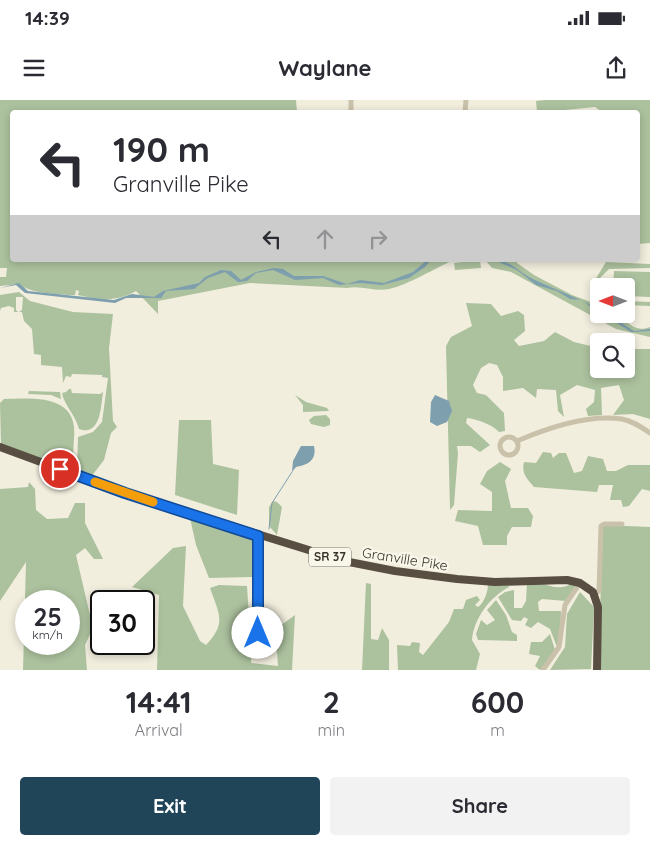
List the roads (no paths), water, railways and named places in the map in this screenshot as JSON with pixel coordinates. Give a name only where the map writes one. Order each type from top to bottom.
[{"type":"highway","name":"Granville Pike","points":[[0,447],[125,493],[258,536],[344,561],[423,576],[479,581],[567,580],[580,583]]},
{"type":"highway","points":[[580,583],[594,595],[599,611],[597,670]]},
{"type":"street","points":[[517,441],[552,426],[606,419],[627,421],[650,432]]},
{"type":"street","points":[[594,595],[599,591],[601,526],[604,524],[622,524]]},
{"type":"street","points":[[258,536],[258,650]]},
{"type":"street","points":[[543,670],[559,647],[562,636],[563,611],[580,583]]},
{"type":"water","points":[[425,262],[429,262],[409,278],[382,285],[361,283],[339,285],[323,278],[295,280],[273,270],[256,273],[247,281],[238,282],[225,272],[208,278],[194,289],[166,291],[161,298],[126,298],[115,303],[25,293],[16,285],[0,288],[19,283],[28,291],[114,300],[132,294],[154,297],[163,291],[199,283],[205,277],[221,270],[231,271],[241,280],[256,272],[274,268],[283,269],[294,276],[323,276],[347,284],[360,280],[384,283],[413,272]]},
{"type":"water","points":[[499,262],[506,262],[530,277],[580,300],[570,299],[557,291],[536,285],[517,270]]},
{"type":"water","points":[[616,323],[621,323],[634,331],[650,329],[650,331],[631,332]]},
{"type":"water","points":[[435,395],[449,401],[452,411],[447,422],[437,426],[430,422],[431,402]]},
{"type":"water","points":[[301,446],[314,446],[313,458],[304,465],[296,467],[292,472],[293,461]]},
{"type":"waterway","points":[[269,529],[272,503],[292,472]]}]
